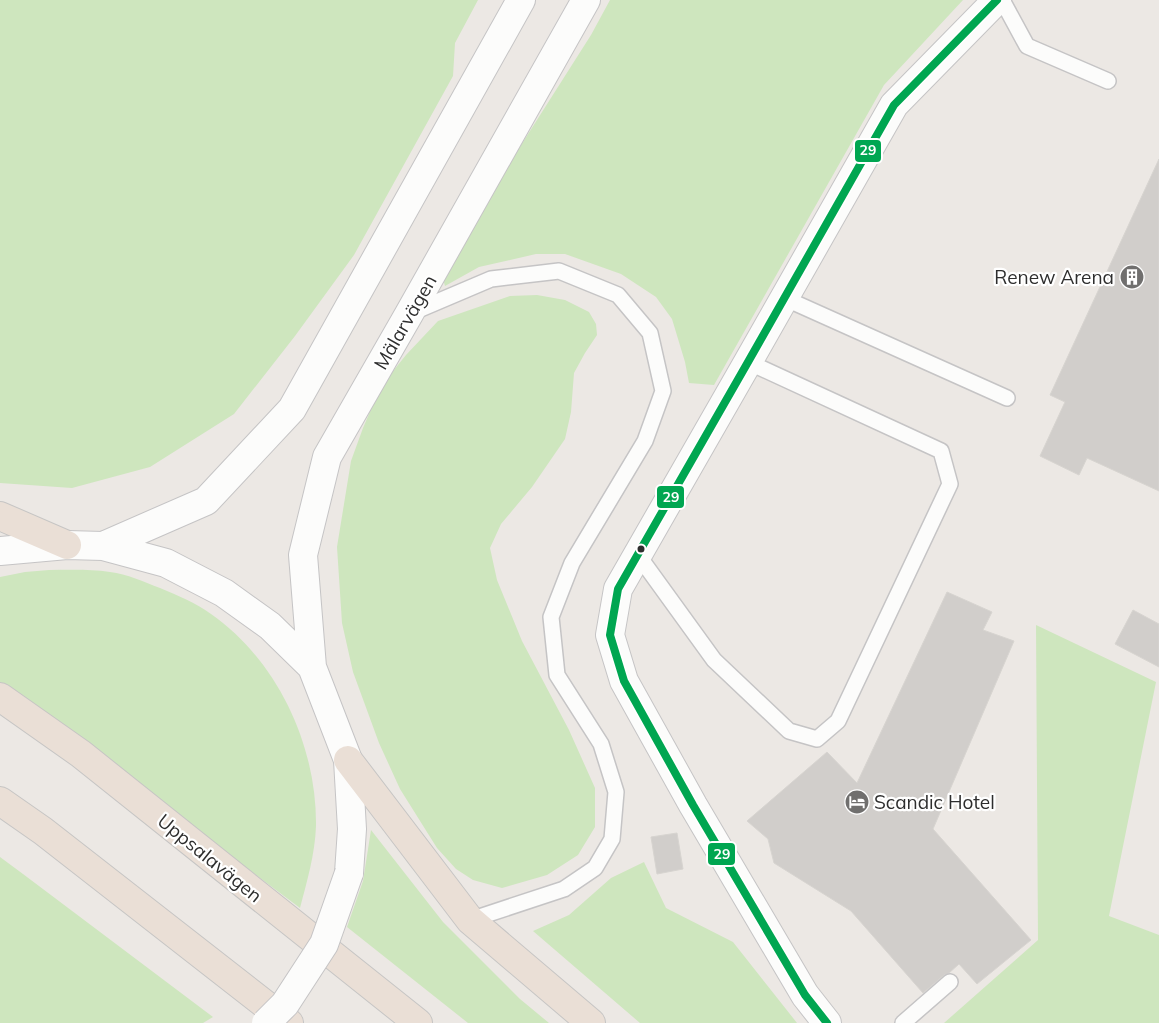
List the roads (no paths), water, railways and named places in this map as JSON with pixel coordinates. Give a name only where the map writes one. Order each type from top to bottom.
[{"type":"highway","points":[[0,516],[67,545]]},
{"type":"highway","name":"Uppsalavägen","points":[[0,697],[81,754],[418,1023]]},
{"type":"highway","points":[[348,760],[470,920],[591,1023]]},
{"type":"highway","points":[[0,801],[43,831],[289,1023]]},
{"type":"main road","points":[[102,546],[206,501],[292,409],[521,0]]},
{"type":"main road","name":"Mälarvägen","points":[[312,667],[303,555],[327,457],[586,0]]},
{"type":"main road","points":[[826,1023],[805,995],[693,805],[624,681],[610,634],[618,589],[894,105],[997,0]]},
{"type":"main road","points":[[0,552],[67,545],[102,546],[166,563],[224,593],[270,626],[312,667],[348,760],[352,829],[349,873],[324,944],[286,1004],[266,1023]]},
{"type":"lane","points":[[1002,0],[1027,46],[1108,81]]},
{"type":"lane","points":[[409,314],[491,280],[559,271],[618,295],[650,333],[663,391],[644,441],[572,563],[551,617],[557,675],[601,744],[616,792],[612,839],[595,868],[564,889],[470,920]]},
{"type":"lane","points":[[784,298],[1007,398]]},
{"type":"lane","points":[[638,555],[714,660],[789,731],[817,739],[838,721],[950,484],[948,476],[941,451],[748,362]]},
{"type":"lane","points":[[903,1023],[950,982]]},
{"type":"place","name":"Renew Arena","points":[[1132,277]]},
{"type":"place","name":"Scandic Hotel","points":[[857,802]]}]
